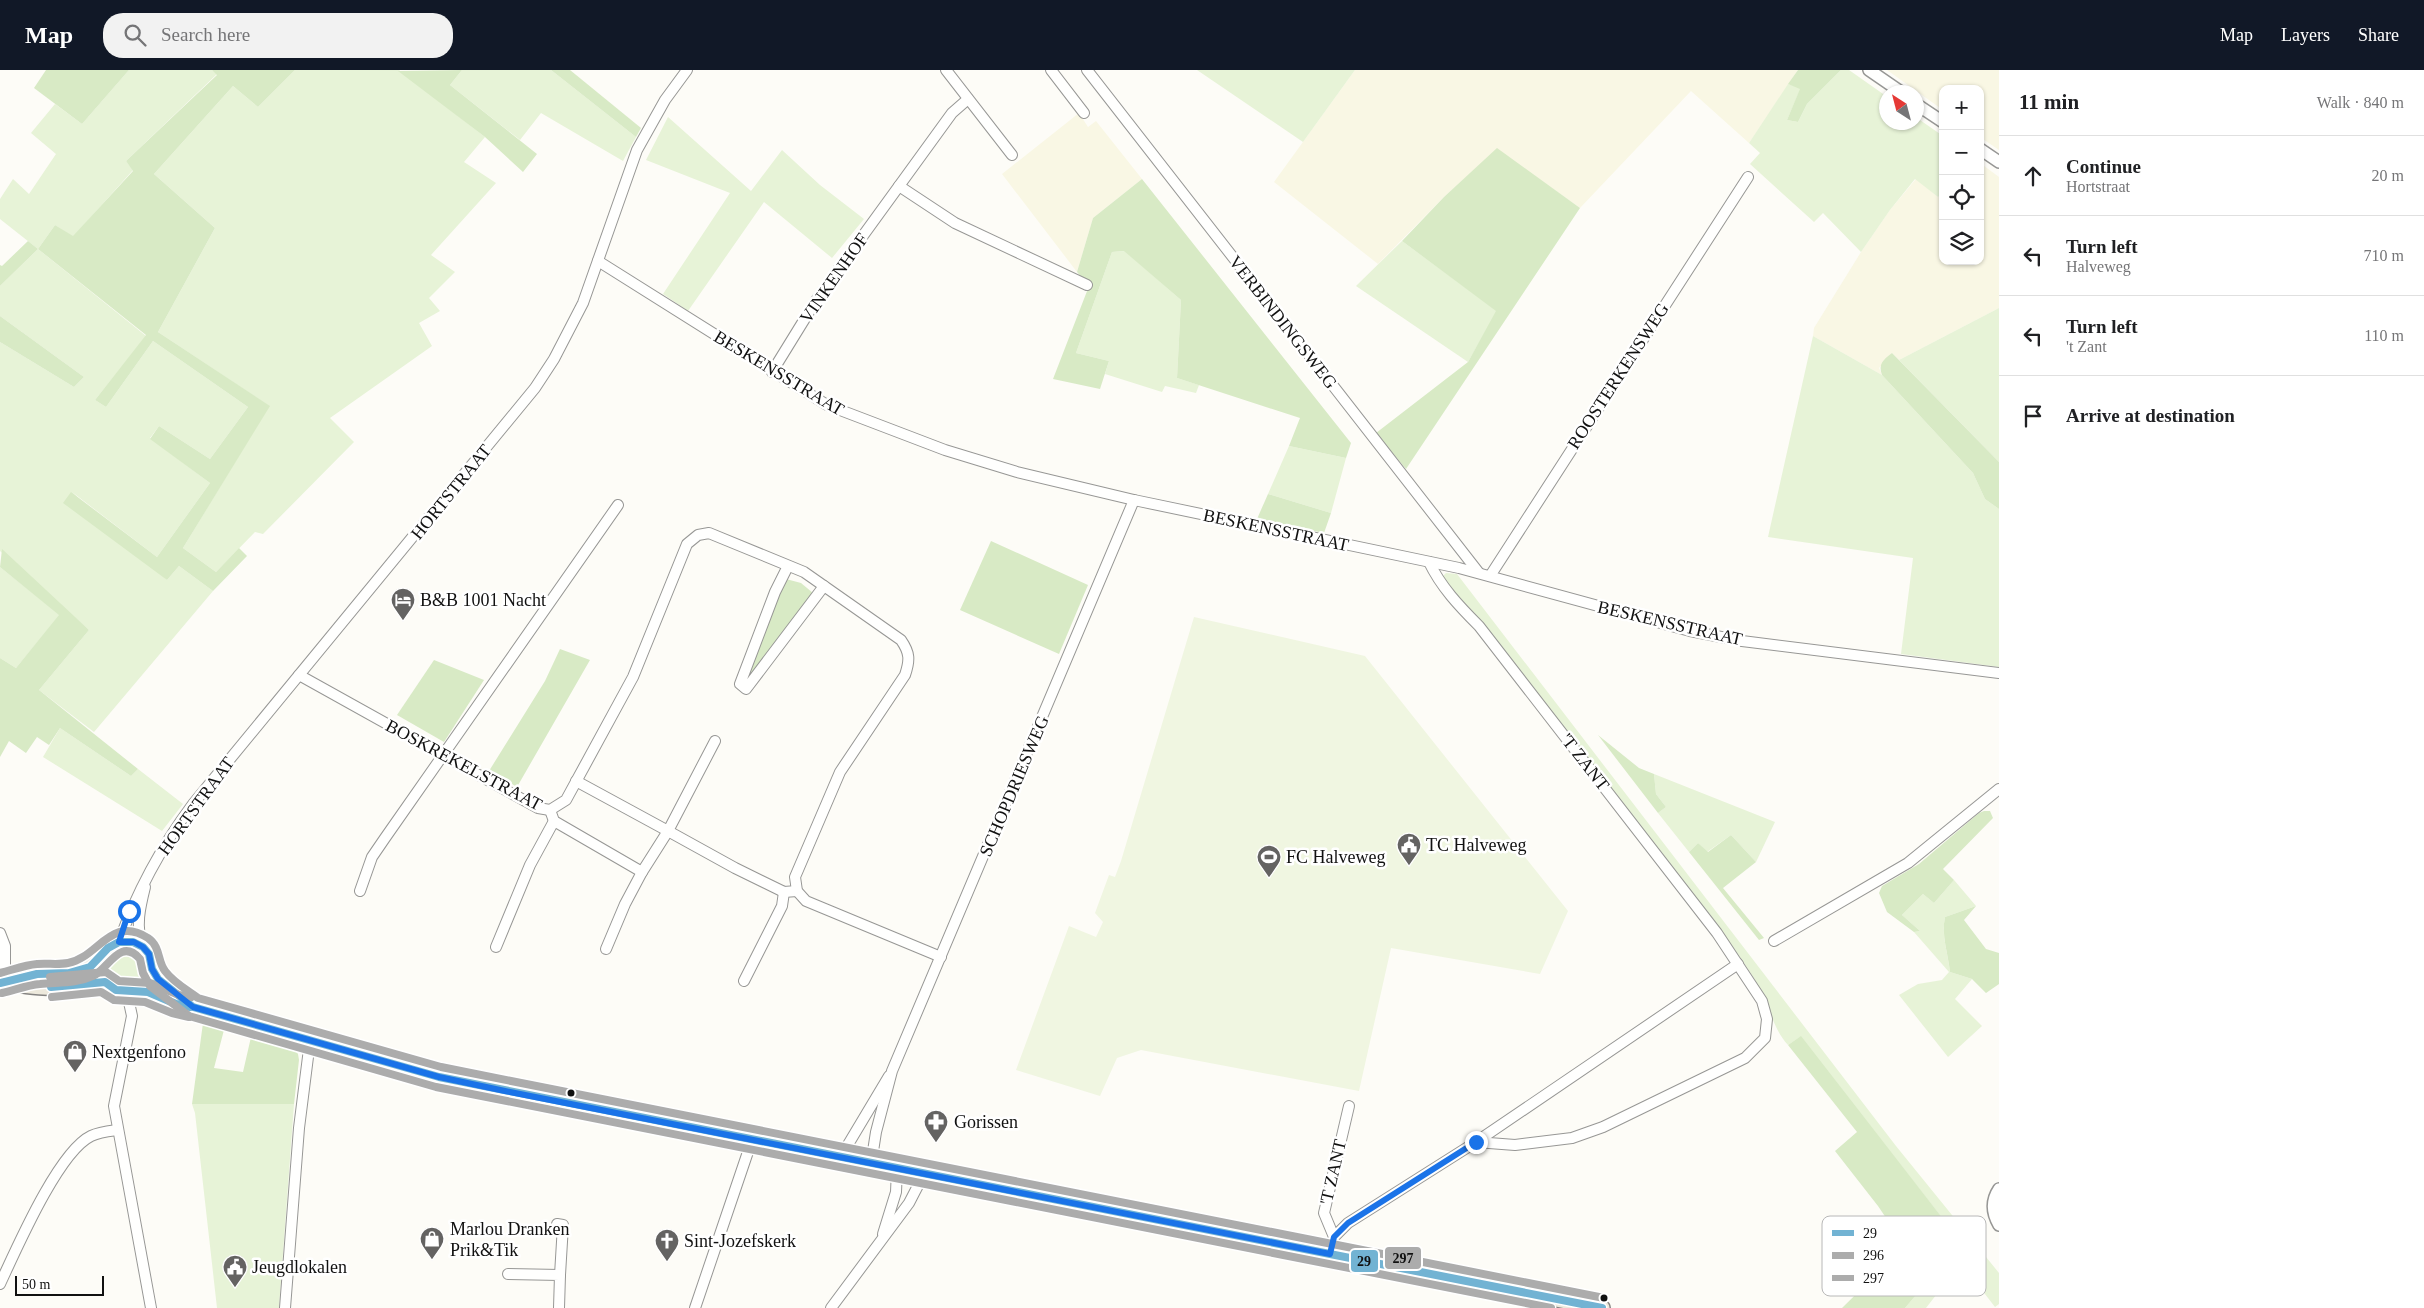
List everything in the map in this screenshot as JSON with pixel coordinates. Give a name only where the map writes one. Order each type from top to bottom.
[{"type":"main road","points":[[3,982],[37,974],[76,972],[90,967],[102,957],[108,948],[119,942],[134,942],[143,947],[149,954],[152,969],[166,986],[193,1007]]},
{"type":"main road","points":[[102,957],[100,972],[105,982],[117,991],[150,993],[175,1005],[193,1007],[439,1077],[1602,1308]]},
{"type":"main road","points":[[133,991],[146,984],[152,969]]},
{"type":"main road","points":[[3,982],[37,988],[70,987],[93,982],[105,982]]},
{"type":"street","name":"HORTSTRAAT","points":[[119,942],[129,911],[140,887],[163,846],[193,804],[535,388],[554,359],[583,303],[637,150],[666,100],[687,70]]},
{"type":"street","points":[[946,70],[1012,155]]},
{"type":"street","points":[[1051,70],[1084,113]]},
{"type":"street","name":"VERBINDINGSWEG","points":[[1087,70],[1479,573]]},
{"type":"street","points":[[1869,70],[1891,85]]},
{"type":"street","name":"VINKENHOF","points":[[772,372],[817,299],[952,113],[968,99]]},
{"type":"street","points":[[1924,109],[1939,119]]},
{"type":"street","points":[[1984,152],[1999,162]]},
{"type":"street","name":"ROOSTERKENSWEG","points":[[1490,576],[1748,177]]},
{"type":"street","points":[[899,186],[955,223],[1087,285]]},
{"type":"street","name":"BESKENSSTRAAT","points":[[598,261],[772,372],[836,409],[946,450],[1017,472],[1134,500],[1479,573],[1690,631],[1742,640],[1999,673]]},
{"type":"street","name":"SCHOPDRIESWEG","points":[[871,1164],[876,1132],[892,1071],[1134,500]]},
{"type":"street","points":[[360,891],[372,857],[441,754],[618,505]]},
{"type":"street","name":"BOSKREKELSTRAAT","points":[[299,675],[538,808],[550,810],[566,800],[633,677],[687,544],[698,536],[708,533],[804,572],[901,640],[908,650],[909,661],[905,675],[840,772],[795,877],[797,891]]},
{"type":"street","name":"'T ZANT","points":[[1429,562],[1437,578],[1453,600],[1479,626],[1717,932],[1762,1001],[1767,1019],[1765,1038],[1744,1058],[1603,1127],[1572,1138],[1515,1145],[1476,1142]]},
{"type":"street","points":[[788,566],[775,592],[740,684],[746,689],[824,586]]},
{"type":"street","points":[[606,950],[625,904],[642,872],[668,831],[715,741]]},
{"type":"street","points":[[576,781],[735,868],[784,892],[797,891],[806,901],[940,956]]},
{"type":"street","points":[[1774,941],[1908,863],[1999,789]]},
{"type":"street","points":[[550,810],[554,821],[642,872]]},
{"type":"street","points":[[496,947],[530,865],[554,821]]},
{"type":"street","name":"HORTSTRAAT","points":[[143,947],[139,937],[139,914],[148,874]]},
{"type":"street","points":[[744,980],[782,906],[784,892]]},
{"type":"street","points":[[0,933],[5,946],[3,982]]},
{"type":"street","name":"'T ZANT","points":[[1349,1106],[1324,1213],[1334,1237],[1348,1223],[1476,1142],[1738,964]]},
{"type":"street","points":[[133,991],[132,1016],[114,1106],[150,1308]]},
{"type":"street","points":[[285,1308],[299,1128],[310,1041]]},
{"type":"street","name":"SCHOPDRIESWEG","points":[[840,1158],[857,1132],[879,1089],[892,1071]]},
{"type":"street","points":[[0,1284],[34,1213],[70,1157],[92,1135],[117,1130]]},
{"type":"street","points":[[695,1308],[752,1140]]},
{"type":"street","points":[[882,1238],[896,1192],[897,1169]]},
{"type":"street","points":[[832,1308],[882,1238],[910,1203],[924,1174]]},
{"type":"street","points":[[1999,1189],[1993,1204],[1995,1218],[1999,1226]]},
{"type":"street","points":[[558,1224],[563,1225],[560,1308]]},
{"type":"street","points":[[1330,1254],[1334,1237]]},
{"type":"street","points":[[508,1274],[560,1275]]},
{"type":"shaded area","points":[[1355,70],[1798,70],[1749,143],[1691,91],[1580,208],[1497,149],[1444,197],[1378,264],[1274,182]]},
{"type":"shaded area","points":[[1887,70],[1999,70],[1999,150],[1984,140],[1984,85],[1939,85],[1939,107],[1924,96],[1924,85],[1908,85]]},
{"type":"shaded area","points":[[1079,113],[1088,127],[1096,121],[1142,179],[1093,218],[1077,272],[1002,174]]},
{"type":"shaded area","points":[[1984,166],[1999,177],[1999,308],[1899,360],[1892,353],[1879,368],[1882,375],[1813,336],[1814,328],[1861,252],[1890,210],[1916,179],[1938,197],[1939,265],[1984,265]]},
{"type":"green space","points":[[46,70],[129,70],[82,124],[34,88]]},
{"type":"green space","points":[[129,70],[212,70],[217,74],[126,161],[133,170],[73,237],[55,225],[38,249],[0,219],[0,199],[13,179],[29,194],[56,154],[31,133],[55,104],[82,124]]},
{"type":"green space","points":[[212,70],[295,70],[258,107],[233,86],[154,174],[215,228],[158,332],[270,406],[183,548],[216,572],[239,548],[247,556],[213,591],[179,566],[167,580],[63,503],[71,492],[157,557],[210,483],[150,439],[159,426],[210,459],[248,407],[153,341],[106,407],[95,400],[146,335],[38,249],[55,225],[73,236],[133,171],[126,161],[217,75]]},
{"type":"green space","points":[[295,70],[399,70],[485,137],[464,162],[496,183],[431,255],[455,272],[429,298],[440,311],[419,323],[432,346],[330,418],[354,442],[263,534],[255,532],[216,572],[183,548],[269,406],[158,332],[215,228],[154,174],[233,86],[258,107]]},
{"type":"green space","points":[[462,70],[551,70],[636,137],[623,161],[541,113],[520,140],[450,85]]},
{"type":"green space","points":[[462,70],[450,85],[537,154],[523,172],[485,137],[398,71]]},
{"type":"green space","points":[[551,70],[570,70],[641,128],[636,137]]},
{"type":"green space","points":[[1197,70],[1355,70],[1303,142]]},
{"type":"green space","points":[[1798,70],[1841,70],[1807,104],[1798,122],[1787,120],[1800,89],[1788,84]]},
{"type":"green space","points":[[1841,70],[1849,70],[1879,91],[1879,130],[1924,130],[1924,123],[1939,133],[1939,196],[1915,179],[1890,210],[1861,252],[1823,213],[1814,222],[1750,164],[1760,153],[1749,143],[1788,84],[1801,88],[1787,120],[1798,122],[1807,104]]},
{"type":"green space","points":[[668,117],[751,191],[782,150],[820,185],[864,219],[832,258],[764,202],[688,311],[663,294],[730,193],[646,160]]},
{"type":"green space","points":[[1497,148],[1580,208],[1406,469],[1376,433],[1468,362],[1496,311],[1402,241],[1444,197]]},
{"type":"green space","points":[[1142,179],[1351,443],[1346,458],[1289,446],[1300,418],[1177,378],[1181,300],[1124,251],[1112,252],[1076,353],[1109,361],[1100,389],[1053,379],[1089,286],[1077,272],[1093,218]]},
{"type":"green space","points":[[28,241],[38,249],[0,286],[0,265],[2,266]]},
{"type":"green space","points":[[1402,241],[1497,311],[1468,362],[1356,286]]},
{"type":"green space","points":[[38,249],[146,336],[95,400],[106,407],[153,341],[248,407],[210,459],[159,426],[150,438],[210,483],[157,557],[72,492],[167,580],[179,566],[213,591],[94,732],[39,690],[89,630],[0,551],[0,342],[74,387],[84,377],[0,316],[0,286]]},
{"type":"green space","points":[[1125,251],[1181,300],[1177,378],[1199,385],[1196,393],[1165,386],[1162,392],[1105,374],[1109,361],[1076,353],[1112,252]]},
{"type":"green space","points":[[1999,308],[1999,462],[1899,360]]},
{"type":"green space","points":[[0,316],[84,377],[74,387],[0,342]]},
{"type":"green space","points":[[1813,336],[1882,375],[1973,473],[1985,499],[1999,509],[1999,667],[1901,654],[1913,558],[1768,537]]},
{"type":"green space","points":[[1892,353],[1999,462],[1999,509],[1985,499],[1973,473],[1882,375],[1882,362]]},
{"type":"green space","points":[[1289,446],[1346,458],[1331,513],[1268,494]]},
{"type":"green space","points":[[1268,494],[1331,513],[1324,533],[1257,519]]},
{"type":"green space","points":[[991,541],[1088,585],[1059,654],[960,610]]},
{"type":"green space","points":[[2,549],[89,630],[39,690],[138,769],[131,776],[60,728],[49,745],[37,737],[26,753],[9,741],[0,757],[0,658],[16,668],[59,615],[0,567]]},
{"type":"green space","points":[[0,567],[60,615],[16,668],[0,658]]},
{"type":"green space","points":[[1446,573],[1457,574],[1896,1146],[1953,1216],[1941,1216],[1800,1037],[1788,1045],[1784,1040],[1759,987],[1734,949],[1450,591],[1442,577]]},
{"type":"green space","points":[[786,579],[801,583],[813,593],[752,677],[749,672]]},
{"type":"green space","points":[[1194,617],[1365,656],[1568,911],[1540,974],[1391,948],[1359,1091],[1141,1050],[1117,1058],[1100,1096],[1016,1070],[1069,926],[1096,937],[1103,922],[1095,913],[1109,875],[1115,877],[1121,861]]},
{"type":"green space","points":[[560,649],[590,660],[517,787],[489,771],[545,681]]},
{"type":"green space","points":[[434,660],[484,680],[444,742],[397,715]]},
{"type":"green space","points":[[60,728],[131,776],[138,769],[183,804],[162,831],[43,757]]},
{"type":"green space","points":[[1598,735],[1639,768],[1654,774],[1656,794],[1666,807],[1658,813]]},
{"type":"green space","points":[[1654,774],[1775,822],[1756,862],[1731,835],[1707,852],[1698,843],[1689,852],[1658,813],[1666,807],[1656,794]]},
{"type":"green space","points":[[1990,811],[1993,818],[1943,869],[1954,880],[1934,903],[1923,894],[1902,915],[1920,931],[1914,932],[1887,912],[1879,893],[1882,886],[1919,864],[1979,813]]},
{"type":"green space","points":[[1731,835],[1756,862],[1723,888],[1764,938],[1759,940],[1689,852],[1698,843],[1708,852]]},
{"type":"green space","points":[[1954,880],[1976,906],[1945,917],[1944,937],[1950,972],[1972,979],[1955,999],[1982,1026],[1948,1057],[1899,995],[1918,984],[1942,980],[1949,972],[1914,932],[1920,931],[1902,915],[1923,894],[1934,903]]},
{"type":"green space","points":[[1976,906],[1964,920],[1986,949],[1999,953],[1999,984],[1986,993],[1972,979],[1950,972],[1944,937],[1945,917]]},
{"type":"green space","points":[[127,949],[134,950],[140,954],[144,960],[144,974],[140,980],[134,984],[127,985],[120,984],[114,980],[110,974],[109,967],[110,960],[114,954],[120,950]]},
{"type":"green space","points":[[203,1023],[224,1030],[214,1068],[243,1072],[251,1037],[294,1049],[298,1054],[299,1060],[294,1104],[192,1104]]},
{"type":"green space","points":[[1801,1036],[1941,1216],[1885,1216],[1835,1151],[1857,1132],[1788,1045]]},
{"type":"green space","points":[[192,1104],[294,1104],[279,1308],[217,1308],[195,1113]]},
{"type":"green space","points":[[1986,1257],[1999,1273],[1999,1304],[1995,1307],[1986,1295]]},
{"type":"green space","points":[[1854,1296],[1915,1296],[1905,1308],[1842,1308]]},
{"type":"green space","points":[[1915,1296],[1935,1296],[1926,1308],[1905,1308]]},
{"type":"transit line","name":"297","points":[[0,973],[23,966],[60,964],[79,960],[114,934],[124,931],[135,932],[152,942],[168,975],[198,998],[441,1067],[1604,1298]]},
{"type":"transit line","name":"29","points":[[0,983],[37,974],[69,973],[90,967],[108,948],[119,942],[133,942],[143,947],[149,954],[152,969],[158,979],[193,1007],[439,1077],[1602,1308]]},
{"type":"transit line","name":"296","points":[[2,993],[26,986],[87,979],[99,973],[115,957],[126,951],[133,953],[140,959],[143,973],[150,986],[189,1016],[436,1087],[1551,1308]]},
{"type":"transit line","name":"297","points":[[50,977],[106,972],[119,981],[150,983],[179,995],[191,997]]},
{"type":"transit line","name":"29","points":[[51,987],[105,982],[116,990],[148,992],[176,1004],[190,1007]]},
{"type":"transit line","name":"296","points":[[52,997],[101,992],[114,1000],[145,1002],[172,1013],[189,1017]]},
{"type":"place","name":"B&B 1001 Nacht","points":[[403,621]]},
{"type":"place","name":"TC Halveweg","points":[[1409,866]]},
{"type":"place","name":"FC Halveweg","points":[[1269,878]]},
{"type":"place","name":"Nextgenfono","points":[[75,1073]]},
{"type":"place","name":"Gorissen","points":[[936,1143]]},
{"type":"place","name":"Marlou Dranken Prik&Tik","points":[[432,1260]]},
{"type":"place","name":"Sint-Jozefskerk","points":[[667,1262]]},
{"type":"place","name":"Jeugdlokalen","points":[[235,1288]]},
{"type":"route","points":[[129,911],[119,942],[134,942],[143,947],[149,954],[152,961],[152,969],[158,979],[193,1007],[310,1041],[439,1077],[585,1108],[716,1132],[1330,1254],[1334,1237],[1348,1223],[1476,1142]]}]
